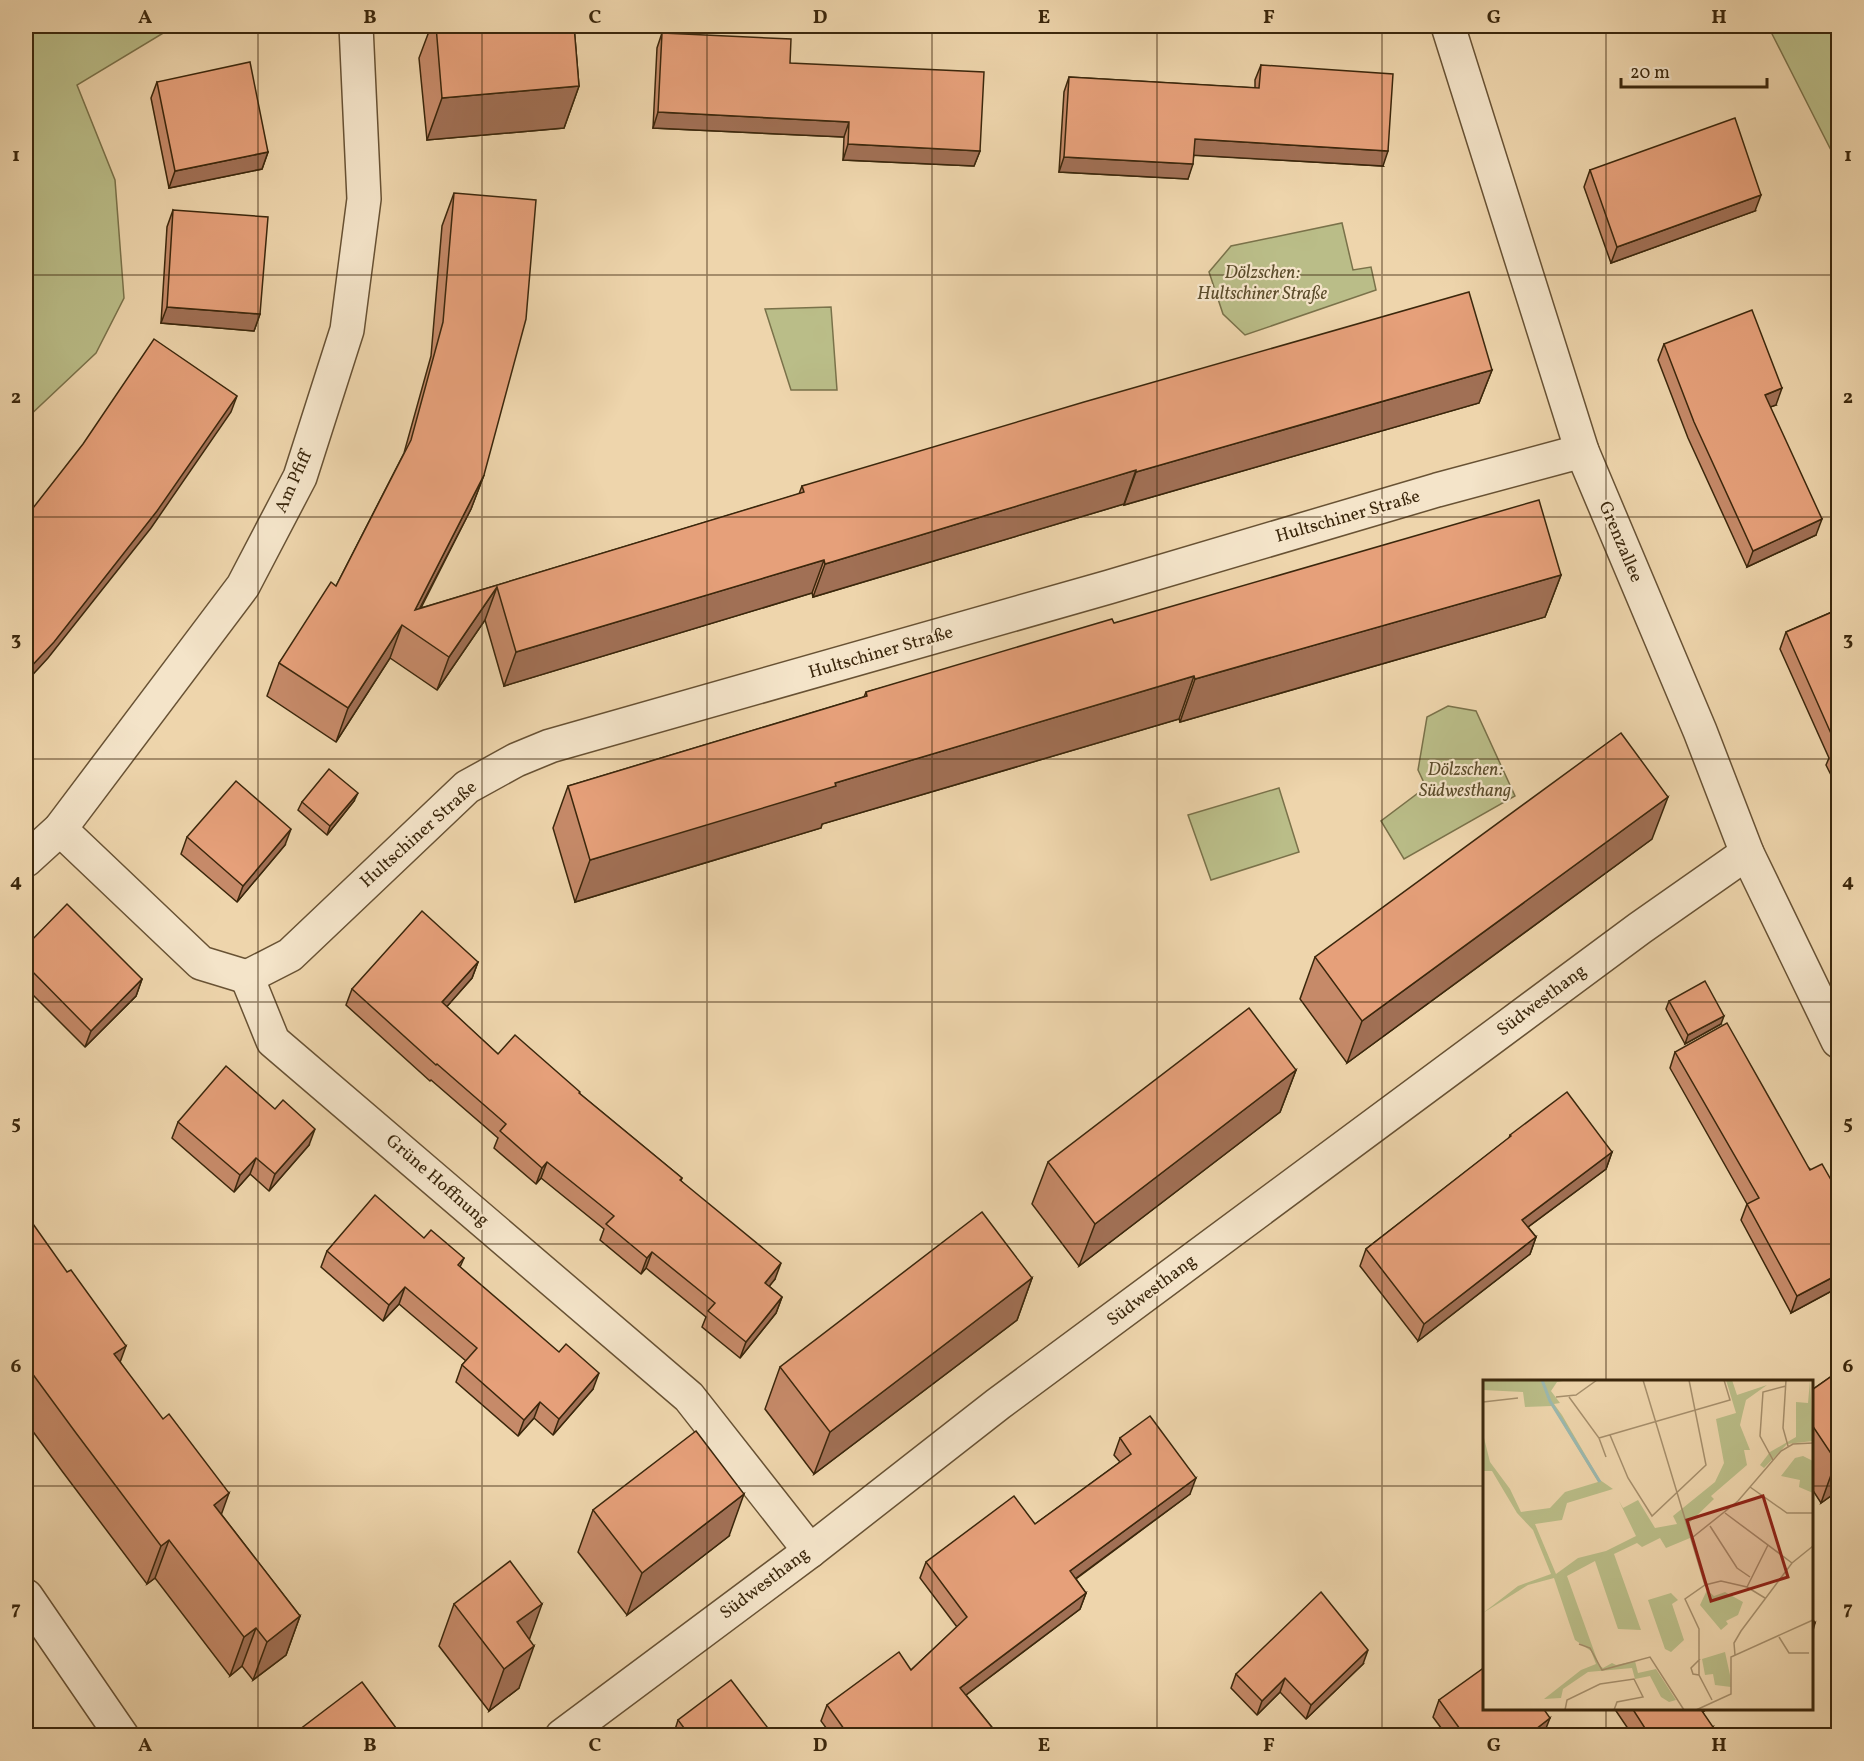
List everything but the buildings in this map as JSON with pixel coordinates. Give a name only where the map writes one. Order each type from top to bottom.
[{"type":"street","name":"Am Pfiff","points":[[26,860],[60,829],[243,586],[300,477],[347,330],[363,210],[364,188],[356,26]]},
{"type":"street","name":"Grenzallee","points":[[1448,26],[1581,451],[1700,731],[1747,853],[1839,1041]]},
{"type":"street","name":"Hultschiner Straße","points":[[248,977],[290,956],[467,787],[516,760],[550,746],[1109,587],[1437,490],[1581,451]]},
{"type":"street","points":[[60,829],[201,963],[248,977]]},
{"type":"street","name":"Südwesthang","points":[[562,1736],[810,1551],[998,1404],[1640,928],[1747,853]]},
{"type":"street","name":"Grüne Hoffnung","points":[[248,977],[273,1041],[689,1397],[810,1551]]},
{"type":"street","points":[[26,1596],[122,1736]]},
{"type":"green space","points":[[26,26],[175,26],[77,85],[115,180],[124,298],[96,353],[26,419]]},
{"type":"green space","points":[[1768,26],[1838,26],[1838,164]]},
{"type":"green space","name":"Dölzschen: Hultschiner Straße","points":[[1342,223],[1353,270],[1371,267],[1376,290],[1245,335],[1223,314],[1209,272],[1231,246]]},
{"type":"green space","points":[[831,307],[837,390],[791,390],[765,309]]},
{"type":"green space","name":"Dölzschen: Südwesthang","points":[[1448,706],[1476,711],[1515,796],[1404,859],[1381,821],[1426,787],[1418,770],[1427,717]]},
{"type":"green space","points":[[1279,788],[1299,852],[1211,880],[1188,815]]}]
